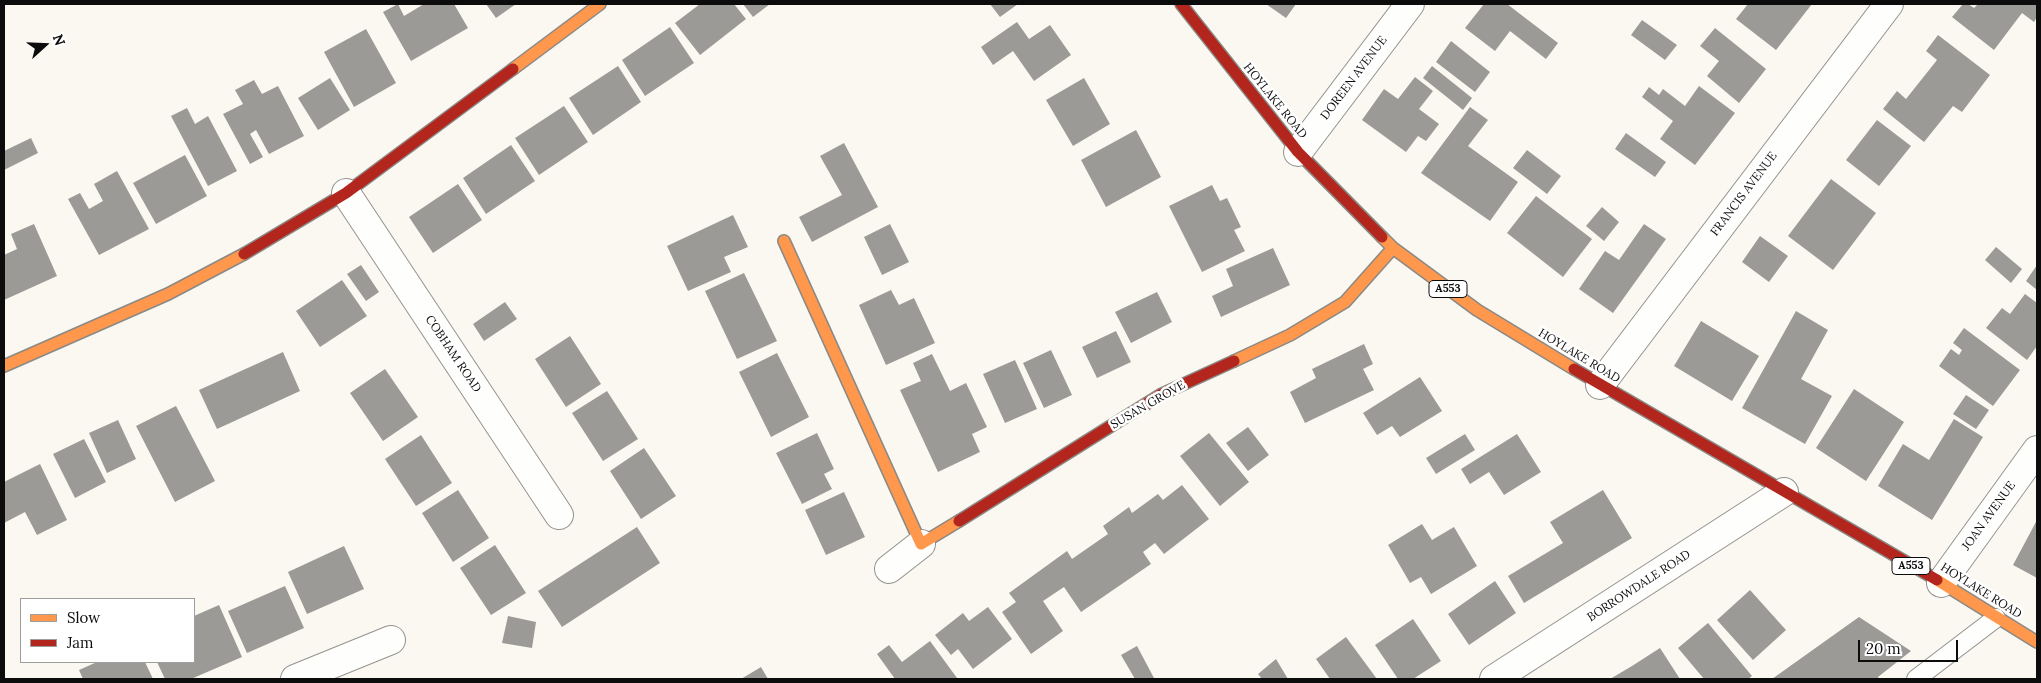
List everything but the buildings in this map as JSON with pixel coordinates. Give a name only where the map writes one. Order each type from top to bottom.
[{"type":"street","points":[[4,366],[168,294],[221,267],[346,193],[600,4]]},
{"type":"street","name":"HOYLAKE ROAD","points":[[1181,4],[1298,152],[1393,248],[1477,310],[1600,385],[1941,583],[2037,642]]},
{"type":"street","name":"DOREEN AVENUE","points":[[1298,152],[1410,4]]},
{"type":"street","name":"FRANCIS AVENUE","points":[[1600,385],[1889,4]]},
{"type":"street","name":"COBHAM ROAD","points":[[346,193],[559,515]]},
{"type":"street","points":[[784,241],[921,544]]},
{"type":"street","name":"SUSAN GROVE","points":[[890,569],[921,544],[1162,394],[1290,335],[1345,302],[1393,248]]},
{"type":"street","name":"JOAN AVENUE","points":[[1941,583],[2037,450]]},
{"type":"street","name":"BORROWDALE ROAD","points":[[1494,679],[1784,492]]},
{"type":"street","points":[[296,679],[391,640]]},
{"type":"lane","points":[[1916,679],[1996,618]]},
{"type":"traffic: slow","points":[[513,69],[600,4]]},
{"type":"traffic: slow","points":[[1382,237],[1393,248],[1477,310],[1574,369]]},
{"type":"traffic: slow","points":[[784,241],[921,544],[959,521]]},
{"type":"traffic: slow","points":[[1234,361],[1290,335],[1345,302],[1393,248]]},
{"type":"traffic: slow","points":[[4,366],[168,294],[244,254]]},
{"type":"traffic: slow","points":[[1937,580],[2037,642]]},
{"type":"traffic: jam","points":[[1181,4],[1298,152],[1382,237]]},
{"type":"traffic: jam","points":[[244,254],[346,193],[513,69]]},
{"type":"traffic: jam","points":[[959,521],[1162,394],[1234,361]]},
{"type":"traffic: jam","points":[[1574,369],[1937,580]]}]
